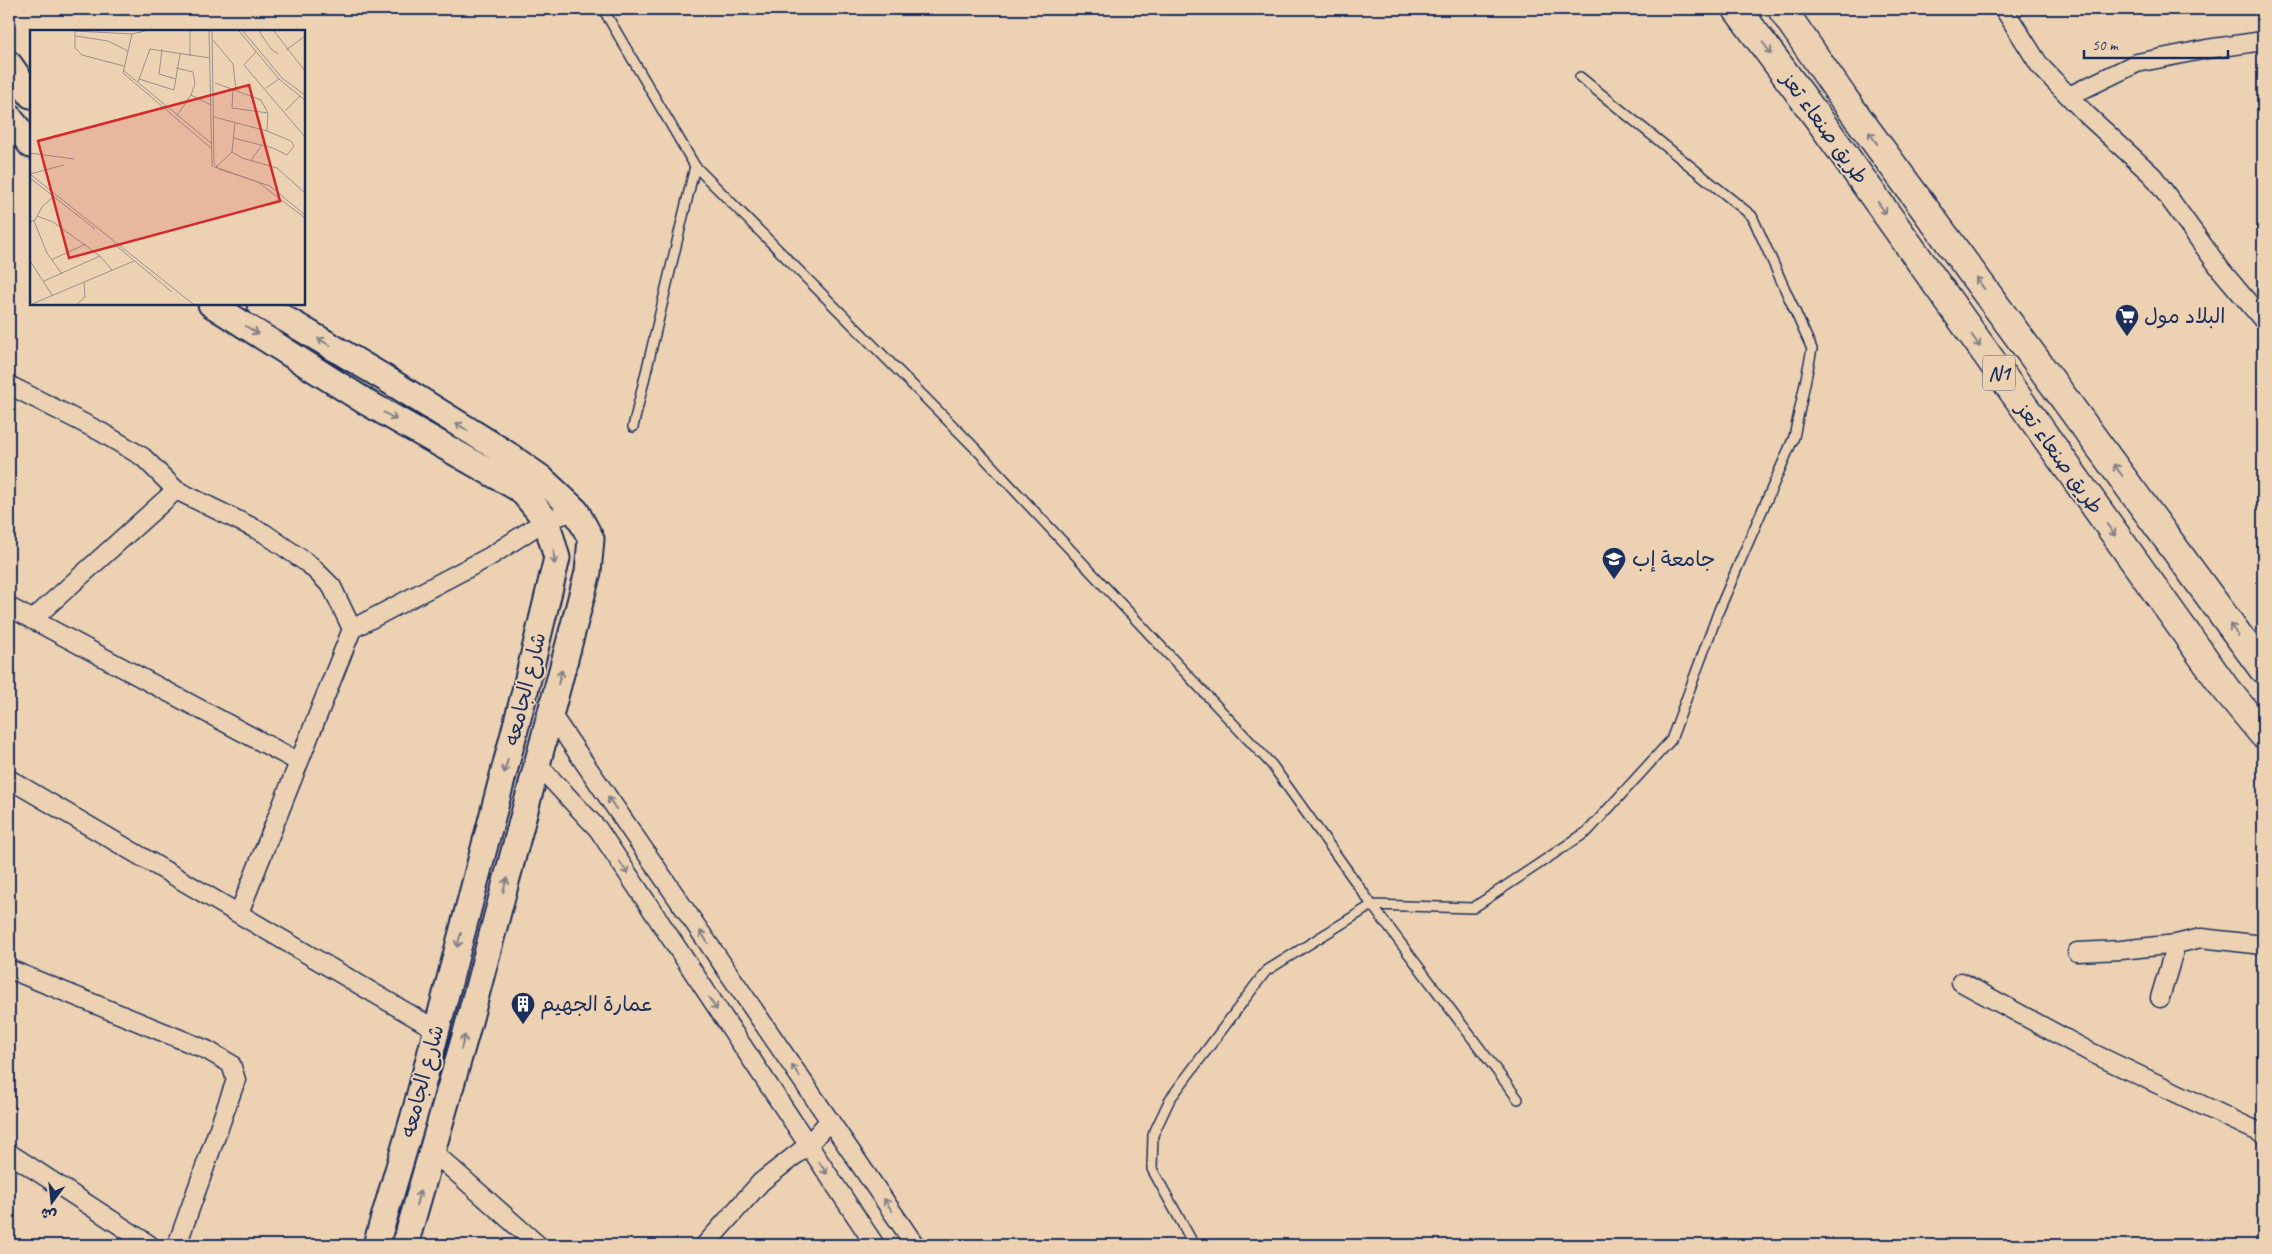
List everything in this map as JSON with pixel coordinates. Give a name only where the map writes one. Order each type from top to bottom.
[{"type":"highway","name":"طريق صنعاء تعز","points":[[1738,9],[1824,126],[2225,688],[2263,734]]},
{"type":"highway","name":"طريق صنعاء تعز","points":[[1782,9],[1844,99],[2261,662]]},
{"type":"street","points":[[2004,9],[2040,66],[2152,176],[2221,270],[2263,320]]},
{"type":"street","points":[[2069,96],[2137,63],[2207,49],[2263,41]]},
{"type":"street","points":[[9,64],[30,94]]},
{"type":"street","points":[[9,117],[30,144]]},
{"type":"street","name":"شارع الجامعه","points":[[213,305],[366,402],[521,490],[546,520],[557,558],[524,695],[435,1029],[416,1108],[376,1245]]},
{"type":"street","name":"شارع الجامعه","points":[[262,305],[504,452],[542,478],[576,511],[591,539],[588,572],[466,1033],[405,1245]]},
{"type":"street","points":[[9,385],[100,432],[143,457],[176,490],[264,533],[310,565],[332,587],[352,630]]},
{"type":"street","points":[[32,620],[176,490]]},
{"type":"street","points":[[239,913],[352,630],[489,557],[546,520],[576,511]]},
{"type":"street","points":[[9,607],[299,762]]},
{"type":"street","points":[[550,714],[915,1245]]},
{"type":"street","points":[[537,764],[598,829],[875,1245]]},
{"type":"street","points":[[9,779],[435,1029]]},
{"type":"street","points":[[2077,952],[2176,944],[2201,938],[2263,945]]},
{"type":"street","points":[[2160,998],[2176,944]]},
{"type":"street","points":[[9,969],[207,1050],[231,1064],[236,1080],[177,1245]]},
{"type":"street","points":[[1961,982],[2090,1052],[2263,1134]]},
{"type":"street","points":[[705,1245],[761,1182],[808,1146],[830,1120]]},
{"type":"street","points":[[431,1150],[538,1245]]},
{"type":"street","points":[[9,1153],[143,1243]]},
{"type":"lane","points":[[603,9],[695,166],[976,449],[1272,765],[1372,905],[1518,1099]]},
{"type":"lane","points":[[1194,1245],[1152,1169],[1153,1135],[1170,1099],[1266,971],[1372,905],[1473,908],[1588,831],[1671,740],[1719,610],[1794,437],[1812,349],[1752,216],[1580,77]]},
{"type":"lane","points":[[633,427],[695,166]]},
{"type":"place","name":"البلاد مول","points":[[2127,337]]},
{"type":"place","name":"جامعة إب","points":[[1614,580]]},
{"type":"place","name":"عمارة الجهيم","points":[[523,1025]]}]
